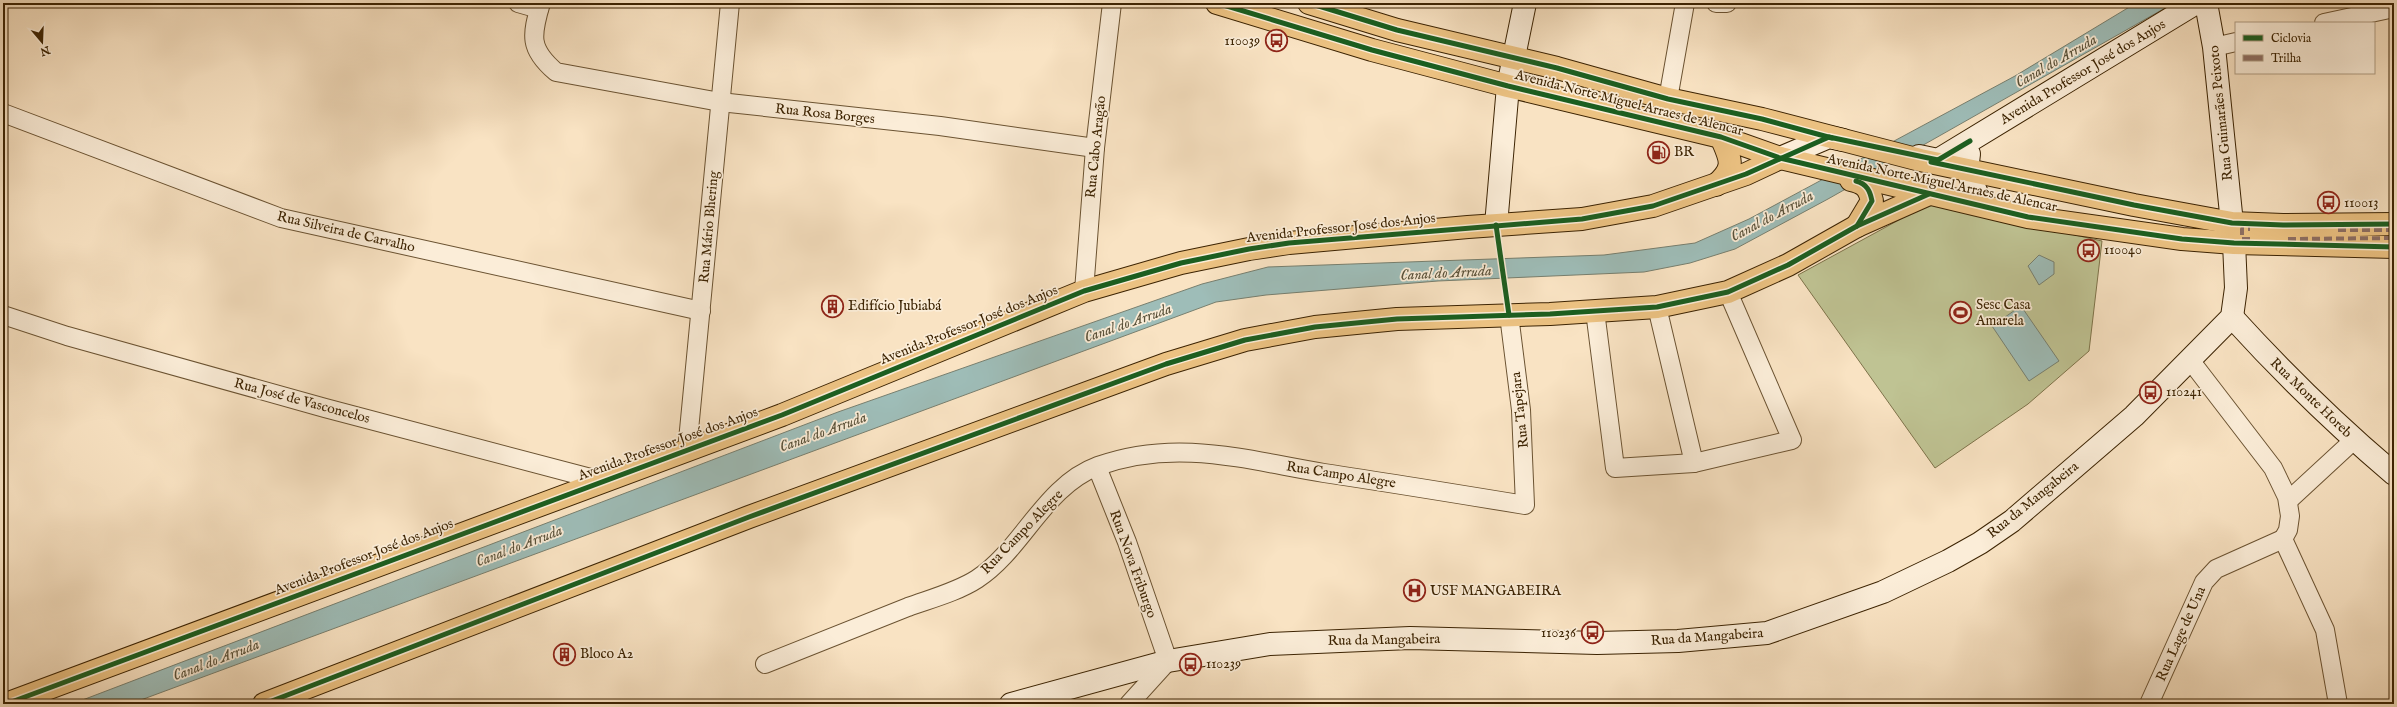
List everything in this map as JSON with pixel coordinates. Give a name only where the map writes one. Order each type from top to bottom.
[{"type":"main road","name":"Avenida Norte Miguel Arraes de Alencar","points":[[1218,3],[1372,50],[1508,86],[1721,137],[1776,160],[1812,166],[1894,187],[1982,205],[2028,217],[2182,239],[2283,225],[2394,224]]},
{"type":"main road","name":"Avenida Norte Miguel Arraes de Alencar","points":[[1309,3],[1397,30],[1557,68],[1668,98],[1762,119],[1829,137],[1967,170],[2134,205],[2233,233],[2394,247]]},
{"type":"main road","points":[[1716,185],[1728,174],[1730,165],[1727,150],[1721,137]]},
{"type":"main road","points":[[1776,160],[1863,183],[1870,191],[1872,201],[1857,226]]},
{"type":"main road","name":"Avenida Professor José dos Anjos","points":[[6,704],[789,412],[1084,291],[1181,263],[1249,249],[1289,243],[1582,219],[1652,206],[1716,185],[1776,160]]},
{"type":"main road","points":[[264,704],[749,517],[1166,364],[1245,340],[1315,327],[1397,320],[1658,307],[1728,292],[1788,265],[1857,226],[1929,194]]},
{"type":"street","points":[[518,3],[540,6]]},
{"type":"street","name":"Rua Mário Bhering","points":[[687,451],[730,3]]},
{"type":"street","name":"Rua Cabo Aragão","points":[[1084,291],[1095,148],[1112,3]]},
{"type":"street","points":[[1496,225],[1508,86],[1525,3]]},
{"type":"street","points":[[1668,98],[1686,3]]},
{"type":"street","points":[[1716,3],[1727,3]]},
{"type":"street","name":"Avenida Professor José dos Anjos","points":[[1929,160],[1970,141],[2196,3]]},
{"type":"street","name":"Rua Guimarães Peixoto","points":[[2206,3],[2214,47],[2233,233]]},
{"type":"street","name":"Rua Rosa Borges","points":[[540,6],[533,42],[541,59],[556,72],[720,102],[940,126],[1095,148]]},
{"type":"street","points":[[2329,22],[2394,8]]},
{"type":"street","points":[[2214,47],[2235,42]]},
{"type":"street","name":"Rua Silveira de Carvalho","points":[[3,114],[282,218],[701,311]]},
{"type":"street","name":"Avenida Professor José dos Anjos","points":[[1776,160],[1829,137]]},
{"type":"street","points":[[1970,141],[1967,170],[1982,205]]},
{"type":"street","points":[[2394,230],[2242,229],[2242,239],[2394,238]]},
{"type":"street","points":[[2232,317],[2236,288],[2233,233]]},
{"type":"street","points":[[1595,311],[1615,468],[1694,463],[1792,440],[1728,292]]},
{"type":"street","points":[[1658,307],[1694,463]]},
{"type":"street","name":"Rua José de Vasconcelos","points":[[3,315],[67,336],[325,408],[602,482]]},
{"type":"street","name":"Rua Tapejara","points":[[1510,315],[1521,410],[1525,505]]},
{"type":"street","name":"Rua da Mangabeira","points":[[1010,704],[1168,661],[1270,644],[1410,638],[1597,643],[1678,641],[1767,633],[1883,592],[1948,561],[1980,543],[2012,521],[2134,416],[2232,317]]},
{"type":"street","name":"Rua Monte Horeb","points":[[2232,317],[2282,372],[2354,440],[2394,474]]},
{"type":"street","points":[[2190,360],[2273,468],[2288,501],[2290,516],[2288,530],[2283,539],[2325,630],[2338,704]]},
{"type":"street","points":[[2288,501],[2354,440]]},
{"type":"street","name":"Rua Campo Alegre","points":[[764,664],[977,579],[1012,546],[1048,502],[1074,480],[1097,467],[1137,456],[1162,452],[1214,453],[1262,463],[1525,505]]},
{"type":"street","name":"Rua Nova Friburgo","points":[[1097,467],[1127,542],[1168,661]]},
{"type":"street","name":"Rua Lage de Una","points":[[2149,704],[2204,582],[2209,575],[2216,569],[2283,539]]},
{"type":"street","points":[[1129,704],[1168,661]]},
{"type":"green space","name":"Sesc Casa Amarela","points":[[1930,203],[2102,241],[2089,351],[2028,404],[1935,468],[1798,275]]},
{"type":"water","name":"Canal do Arruda","points":[[2136,3],[2174,3],[1828,199],[1735,249],[1690,263],[1644,272],[1438,281],[1266,295],[1216,302],[130,704],[72,704],[838,412],[1202,284],[1268,267],[1604,255],[1695,243],[1749,219],[2015,76]]},
{"type":"water","points":[[2039,255],[2054,262],[2054,274],[2039,285],[2028,266]]},
{"type":"water","points":[[2021,306],[2059,361],[2029,381],[1992,326]]},
{"type":"marked path","points":[[2250,229],[2242,229],[2242,239],[2250,239]]},
{"type":"marked path","points":[[2338,230],[2394,230]]},
{"type":"marked path","points":[[2288,239],[2394,238]]},
{"type":"cycle path","points":[[1217,3],[1372,50],[1508,86],[1721,137],[1780,158],[2028,217],[2182,239],[2234,243],[2394,247]]},
{"type":"cycle path","points":[[1309,3],[1397,30],[1557,68],[1668,99],[1762,119],[1832,138]]},
{"type":"cycle path","points":[[6,704],[782,415],[1084,291],[1181,263],[1249,249],[1289,243],[1582,219],[1653,206],[1746,174],[1829,137],[1938,160],[1970,141]]},
{"type":"cycle path","points":[[1931,162],[2134,205],[2232,223],[2283,225],[2394,224]]},
{"type":"cycle path","points":[[1856,181],[1863,184],[1867,188],[1872,201],[1857,226]]},
{"type":"cycle path","points":[[264,704],[749,517],[1166,364],[1245,340],[1315,327],[1397,319],[1550,314],[1657,307],[1728,292],[1788,265],[1857,226],[1929,194]]},
{"type":"cycle path","points":[[1496,225],[1509,315]]},
{"type":"place","name":"110039","points":[[1276,41]]},
{"type":"place","name":"BR","points":[[1658,152]]},
{"type":"place","name":"110013","points":[[2328,203]]},
{"type":"place","name":"110040","points":[[2089,250]]},
{"type":"place","name":"Edifício Jubiabá","points":[[833,306]]},
{"type":"place","name":"Sesc Casa Amarela","points":[[1960,313]]},
{"type":"place","name":"110241","points":[[2150,392]]},
{"type":"place","name":"USF MANGABEIRA","points":[[1415,591]]},
{"type":"place","name":"110236","points":[[1592,633]]},
{"type":"place","name":"Bloco A2","points":[[565,654]]},
{"type":"place","name":"110239","points":[[1190,664]]}]
